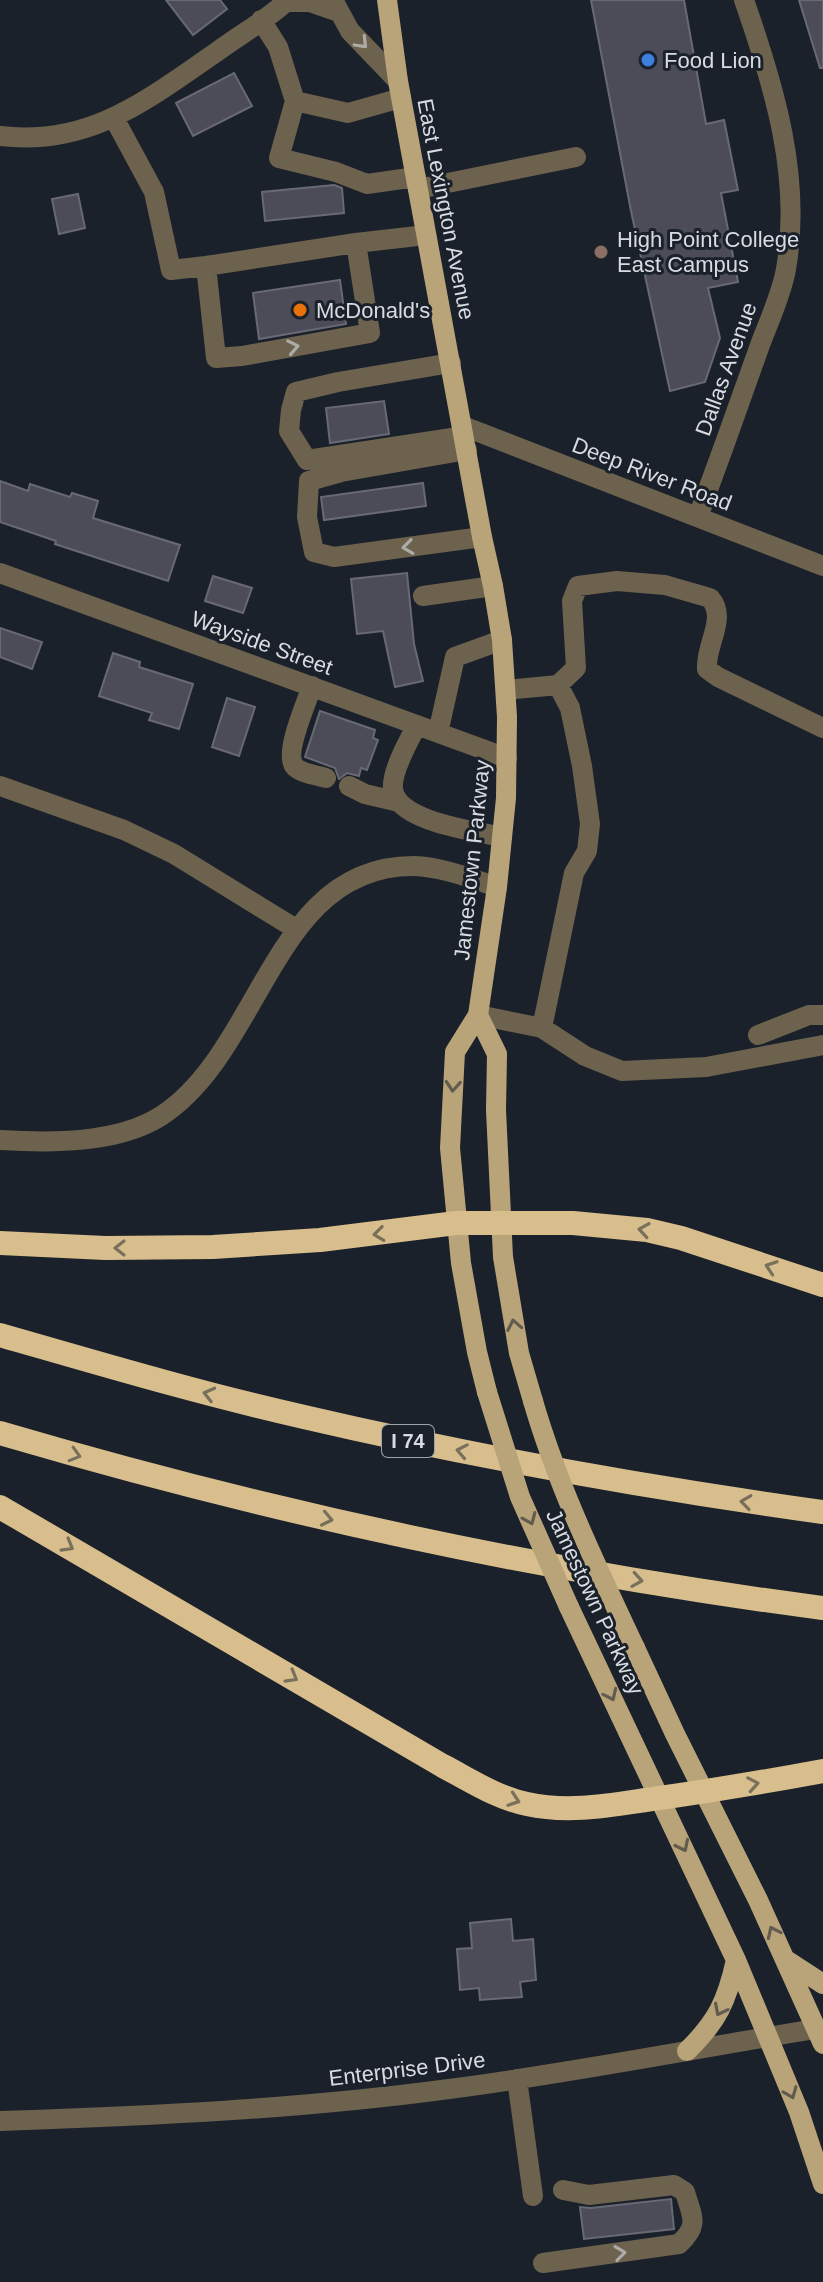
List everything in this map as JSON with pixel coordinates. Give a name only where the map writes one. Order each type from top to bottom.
[{"type":"highway","points":[[0,1243],[105,1248],[213,1247],[320,1240],[456,1223],[585,1224],[647,1230],[720,1249],[823,1285]]},
{"type":"highway","name":"I 74","points":[[0,1335],[198,1391],[407,1440],[634,1484],[823,1512]]},
{"type":"highway","points":[[0,1433],[174,1482],[387,1532],[603,1574],[823,1608]]},
{"type":"highway","points":[[0,1507],[443,1766],[522,1803],[566,1809],[615,1806],[823,1771]]},
{"type":"main road","name":"East Lexington Avenue","points":[[387,0],[399,90],[465,437]]},
{"type":"main road","name":"Jamestown Parkway","points":[[465,437],[502,640],[507,758],[497,887],[478,1015],[455,1052],[450,1148],[456,1223],[469,1312],[487,1392],[520,1497],[736,1960],[799,2112],[823,2184]]},
{"type":"main road","name":"Jamestown Parkway","points":[[478,1015],[497,1054],[501,1223],[510,1304],[519,1353],[545,1443],[561,1486],[635,1648],[786,1960],[819,2037]]},
{"type":"main road","points":[[687,2051],[706,2033],[721,2011],[736,1960]]},
{"type":"main road","points":[[786,1960],[823,1984]]},
{"type":"street","name":"Dallas Avenue","points":[[698,517],[786,271],[790,222],[788,172],[780,115],[744,0]]},
{"type":"street","points":[[0,136],[40,138],[67,134],[114,118],[162,90],[273,7],[310,2],[336,6],[350,31],[399,90],[348,113],[295,101]]},
{"type":"street","points":[[273,7],[278,47],[295,101],[279,158],[336,172],[367,184],[417,183],[576,157]]},
{"type":"street","points":[[114,118],[154,192],[171,270],[426,235]]},
{"type":"street","points":[[206,266],[216,358],[242,356],[370,333],[356,243]]},
{"type":"street","points":[[451,363],[296,392],[289,431],[307,460],[465,437]]},
{"type":"street","points":[[465,437],[309,481],[307,517],[314,552],[334,557],[482,537]]},
{"type":"street","name":"Deep River Road","points":[[465,437],[698,517],[823,566]]},
{"type":"street","name":"Wayside Street","points":[[0,573],[507,758]]},
{"type":"street","points":[[506,690],[558,685],[576,668],[572,601],[578,586],[617,581],[665,585],[710,598],[715,604],[719,614],[706,659],[707,669],[816,725]]},
{"type":"street","points":[[423,596],[493,586]]},
{"type":"street","points":[[438,733],[455,657],[502,640]]},
{"type":"street","points":[[542,1028],[574,873],[587,851],[590,824],[570,708],[558,685]]},
{"type":"street","points":[[312,686],[293,740],[291,761],[304,772],[326,778]]},
{"type":"street","points":[[417,725],[392,787],[402,807],[449,825],[502,837]]},
{"type":"street","points":[[0,786],[124,830],[174,854],[296,929]]},
{"type":"street","points":[[349,786],[365,794],[399,802]]},
{"type":"street","points":[[0,1140],[59,1143],[121,1133],[159,1118],[189,1095],[215,1064],[296,929],[318,903],[348,881],[383,868],[417,866],[451,872],[497,887]]},
{"type":"street","points":[[478,1015],[542,1028],[585,1056],[622,1071],[706,1067],[823,1045]]},
{"type":"street","points":[[758,1035],[809,1015],[823,1015]]},
{"type":"street","name":"Enterprise Drive","points":[[0,2121],[239,2111],[435,2091],[768,2037],[819,2037]]},
{"type":"street","points":[[517,2079],[533,2196]]},
{"type":"street","points":[[543,2263],[679,2244],[691,2233],[693,2220],[685,2192],[674,2185],[589,2195],[563,2190]]},
{"type":"building","points":[[166,0],[220,0],[227,9],[193,35]]},
{"type":"building","name":"Food Lion","points":[[591,0],[684,0],[706,124],[724,120],[738,190],[721,193],[738,282],[708,288],[720,338],[705,382],[670,391],[631,211]]},
{"type":"building","points":[[799,0],[823,0],[823,68],[820,68]]},
{"type":"building","points":[[234,73],[252,106],[193,136],[176,103]]},
{"type":"building","points":[[334,185],[342,188],[344,213],[265,221],[262,192]]},
{"type":"building","points":[[78,194],[85,228],[59,234],[52,199]]},
{"type":"building","name":"McDonald's","points":[[340,280],[346,324],[259,339],[253,293]]},
{"type":"building","points":[[384,401],[389,434],[330,443],[326,408]]},
{"type":"building","points":[[0,481],[28,491],[30,484],[70,497],[72,493],[98,501],[93,518],[180,545],[168,581],[55,544],[56,541],[0,522]]},
{"type":"building","points":[[423,483],[426,506],[324,520],[321,497]]},
{"type":"building","points":[[407,573],[414,644],[423,681],[395,687],[383,631],[357,634],[351,579]]},
{"type":"building","points":[[213,576],[252,588],[243,613],[205,601]]},
{"type":"building","points":[[0,628],[42,642],[32,669],[0,657]]},
{"type":"building","points":[[113,653],[140,662],[139,667],[193,684],[179,729],[149,720],[152,713],[99,696]]},
{"type":"building","points":[[227,698],[255,707],[239,756],[212,747]]},
{"type":"building","points":[[320,711],[375,730],[373,738],[378,740],[367,770],[361,768],[359,776],[347,773],[339,779],[335,768],[305,757]]},
{"type":"building","points":[[511,1919],[513,1941],[533,1939],[536,1980],[520,1982],[522,1997],[480,2000],[479,1988],[460,1990],[457,1949],[472,1948],[470,1923]]},
{"type":"building","points":[[671,2199],[674,2229],[584,2239],[580,2207]]},
{"type":"place","name":"Food Lion","points":[[648,60]]},
{"type":"place","name":"High Point College East Campus","points":[[601,252]]},
{"type":"place","name":"McDonald's","points":[[300,310]]}]
